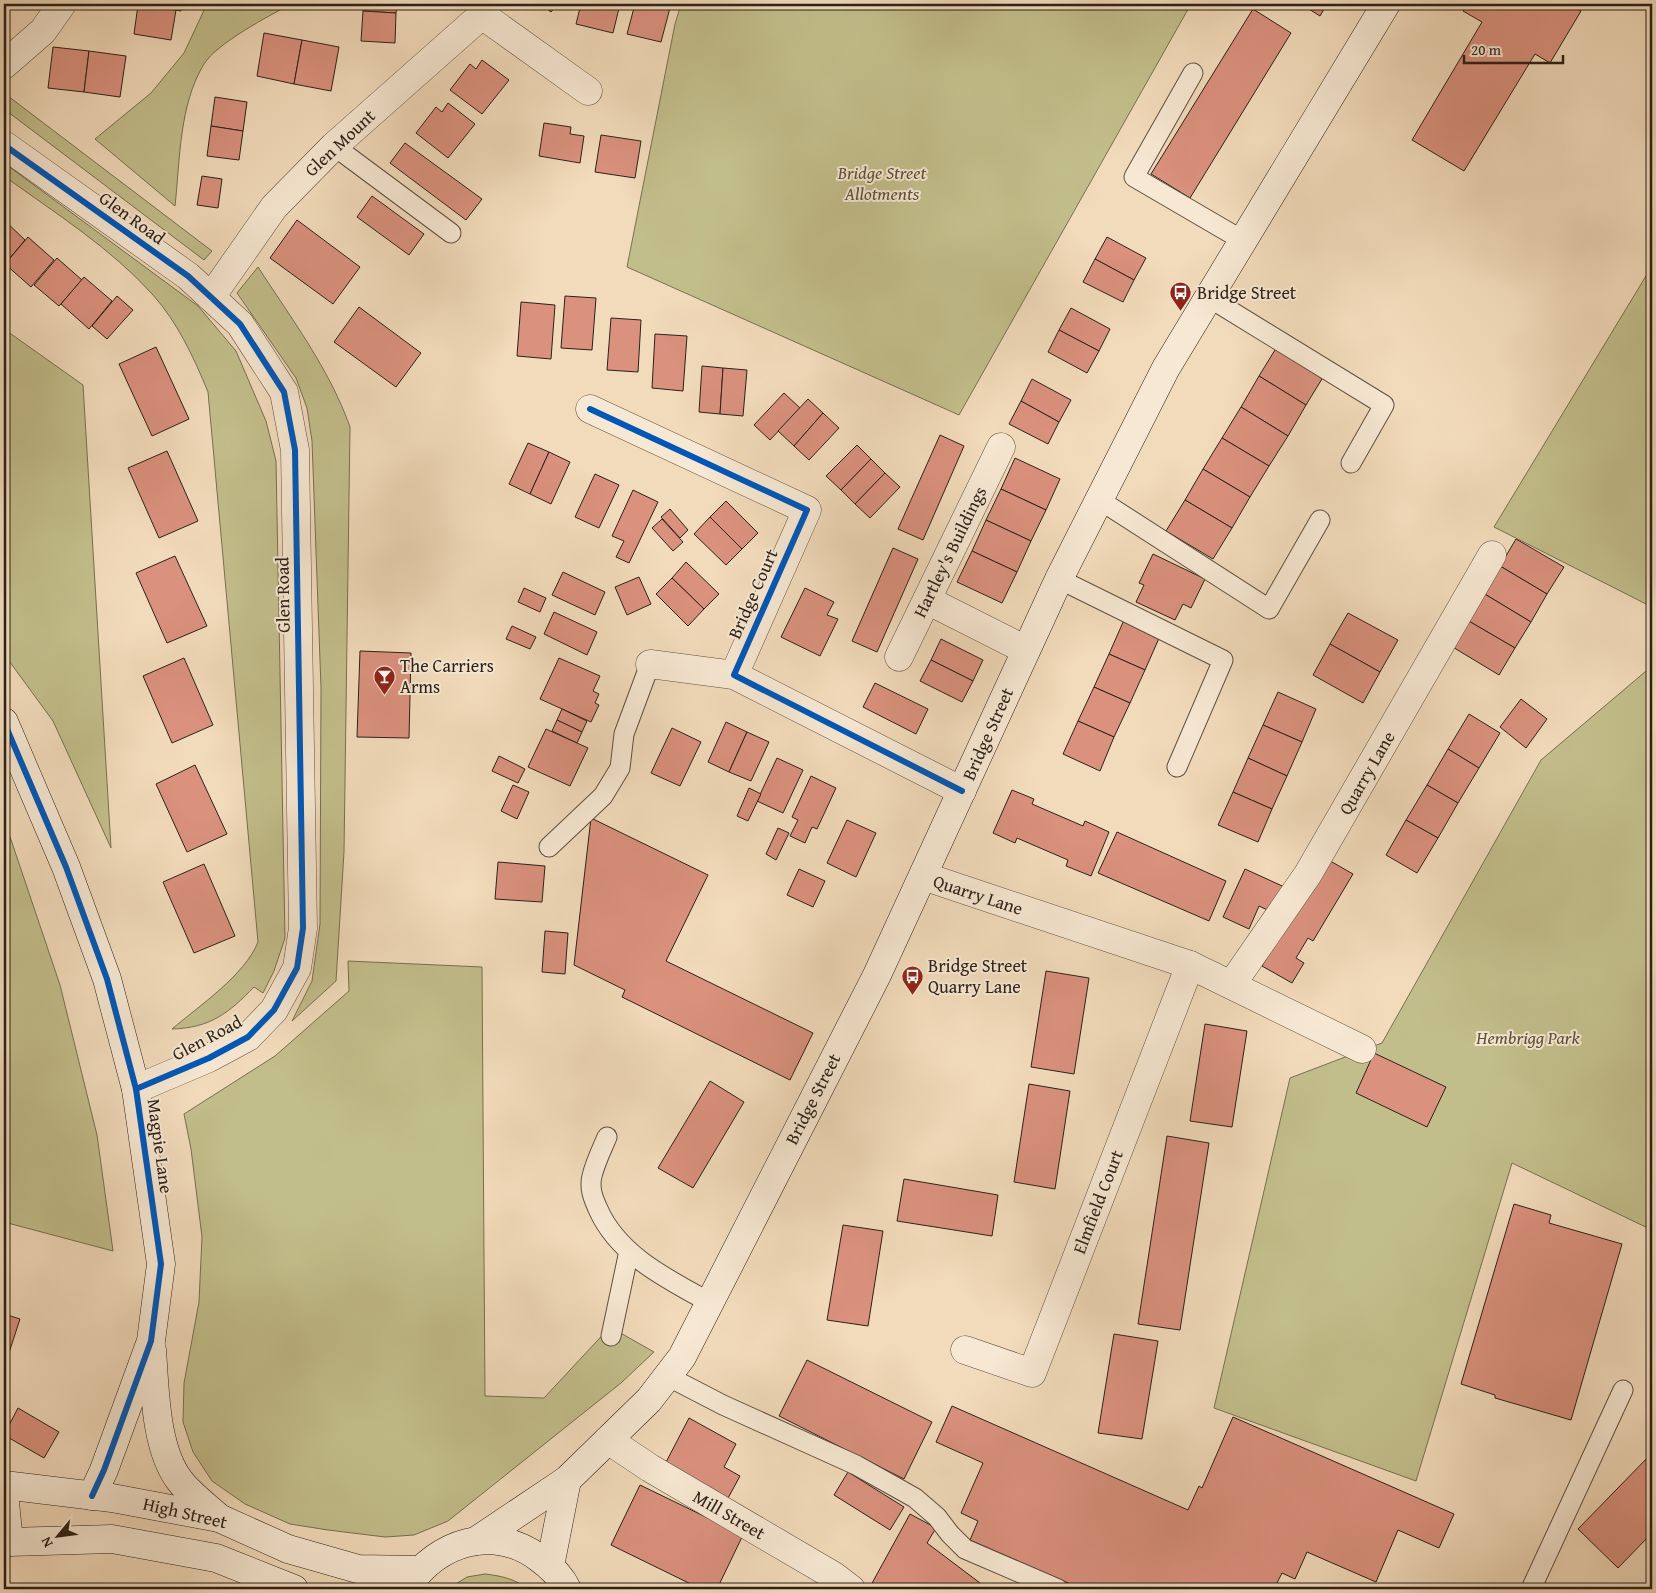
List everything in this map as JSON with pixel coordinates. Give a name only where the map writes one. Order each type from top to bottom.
[{"type":"street","points":[[4,64],[43,31],[62,4]]},
{"type":"street","name":"Bridge Street","points":[[476,1541],[567,1480],[649,1400],[682,1357],[876,975],[1059,579],[1166,368],[1386,4]]},
{"type":"street","points":[[483,10],[588,91]]},
{"type":"street","name":"Glen Mount","points":[[211,297],[274,207],[334,146],[483,10]]},
{"type":"street","name":"Glen Road","points":[[4,145],[188,276],[240,324],[284,392],[295,450],[303,928],[297,968],[274,1010],[248,1037],[209,1058],[136,1089]]},
{"type":"street","name":"Bridge Court","points":[[590,409],[807,510],[734,675]]},
{"type":"street","name":"Hartley's Buildings","points":[[900,657],[1002,447]]},
{"type":"street","name":"Quarry Lane","points":[[1232,984],[1308,874],[1492,555]]},
{"type":"street","points":[[927,600],[1026,650]]},
{"type":"street","points":[[650,664],[734,675],[962,791]]},
{"type":"street","name":"Magpie Lane","points":[[4,722],[66,867],[101,961],[136,1089],[162,1264],[151,1341],[104,1470],[102,1497]]},
{"type":"street","name":"Quarry Lane","points":[[923,876],[1190,965],[1362,1049]]},
{"type":"street","name":"Elmfield Court","points":[[965,1350],[1032,1373],[1190,965]]},
{"type":"street","name":"Magpie Lane","points":[[151,1341],[157,1411],[163,1446],[179,1480],[219,1518]]},
{"type":"street","name":"Mill Street","points":[[608,1440],[650,1468],[834,1576],[851,1589]]},
{"type":"street","points":[[550,1566],[567,1480]]},
{"type":"street","name":"High Street","points":[[4,1485],[102,1497],[219,1518],[288,1549],[358,1570],[412,1580]]},
{"type":"street","name":"High Street","points":[[4,1492],[6,1544],[112,1539],[216,1558],[294,1589]]},
{"type":"street","points":[[102,1497],[138,1526],[216,1558]]},
{"type":"street","points":[[412,1580],[441,1552],[476,1541],[510,1544],[531,1552],[550,1566],[567,1589]]},
{"type":"lane","points":[[1193,73],[1134,177],[1242,240]]},
{"type":"lane","points":[[334,146],[451,234]]},
{"type":"lane","points":[[1208,297],[1384,406],[1351,463]]},
{"type":"lane","points":[[1098,499],[1269,609],[1320,520]]},
{"type":"lane","points":[[1059,579],[1223,660],[1178,767]]},
{"type":"lane","points":[[549,847],[603,796],[620,768],[624,734],[650,664]]},
{"type":"lane","points":[[607,1137],[591,1177],[592,1194],[606,1228],[630,1251],[662,1276],[710,1302]]},
{"type":"lane","points":[[611,1336],[630,1251]]},
{"type":"lane","points":[[667,1376],[723,1405],[856,1464],[915,1498],[937,1517],[965,1549],[1058,1589]]},
{"type":"lane","points":[[1531,1589],[1623,1390]]},
{"type":"green space","points":[[207,4],[291,4],[231,39],[220,47],[204,64],[196,80],[185,115],[175,206],[95,139],[151,93],[184,53]]},
{"type":"green space","name":"Bridge Street Allotments","points":[[681,4],[1191,4],[959,415],[627,267],[675,24]]},
{"type":"green space","points":[[4,93],[212,251],[204,260],[4,109]]},
{"type":"green space","points":[[4,163],[198,306],[236,351],[266,421],[276,461],[285,938],[274,971],[263,993],[254,987],[227,1011],[197,1026],[172,1029],[232,978],[252,954],[258,942],[208,392],[178,329],[153,295],[101,246],[4,176]]},
{"type":"green space","points":[[1652,266],[1652,607],[1494,527]]},
{"type":"green space","points":[[258,267],[321,365],[342,406],[350,427],[344,852],[336,981],[292,1021],[312,981],[320,924],[321,688],[312,441],[307,408],[296,378],[237,293]]},
{"type":"green space","points":[[4,329],[83,385],[111,848],[53,721],[4,654]]},
{"type":"green space","name":"Hembrigg Park","points":[[1652,666],[1652,1230],[1512,1163],[1416,1481],[1214,1408],[1290,1078],[1382,1043],[1541,760]]},
{"type":"green space","points":[[4,819],[60,985],[97,1135],[113,1251],[4,1222]]},
{"type":"green space","points":[[348,961],[482,967],[485,1396],[544,1398],[610,1327],[654,1352],[621,1383],[448,1521],[414,1535],[385,1537],[290,1524],[245,1504],[212,1481],[193,1452],[183,1422],[184,1383],[199,1302],[202,1237],[191,1149],[184,1114],[275,1056],[349,991]]},
{"type":"green space","points":[[485,1574],[508,1579],[528,1589],[448,1589],[467,1577]]},
{"type":"building","points":[[144,4],[182,4],[181,11]]},
{"type":"building","points":[[364,4],[397,4],[396,13],[363,11]]},
{"type":"building","points":[[541,4],[558,4],[551,12]]},
{"type":"building","points":[[581,4],[620,4],[613,33],[576,24]]},
{"type":"building","points":[[635,4],[671,4],[661,42],[627,34]]},
{"type":"building","points":[[1301,4],[1327,4],[1320,16]]},
{"type":"building","points":[[1468,4],[1569,4],[1581,11],[1550,63],[1535,54],[1464,171],[1412,140],[1482,22],[1463,11]]},
{"type":"building","points":[[138,5],[176,10],[171,40],[134,34]]},
{"type":"building","points":[[1253,9],[1291,33],[1190,198],[1151,174]]},
{"type":"building","points":[[363,11],[396,13],[395,43],[361,41]]},
{"type":"building","points":[[264,33],[302,40],[294,84],[257,76]]},
{"type":"building","points":[[302,40],[339,47],[331,91],[294,84]]},
{"type":"building","points":[[53,47],[89,51],[84,92],[48,88]]},
{"type":"building","points":[[89,51],[126,56],[120,97],[84,92]]},
{"type":"building","points":[[482,60],[509,80],[482,114],[450,90],[470,64],[476,69]]},
{"type":"building","points":[[215,97],[247,102],[243,131],[211,126]]},
{"type":"building","points":[[448,103],[475,124],[448,158],[416,133],[436,107],[442,112]]},
{"type":"building","points":[[544,123],[571,127],[570,134],[584,136],[580,163],[539,156]]},
{"type":"building","points":[[211,126],[243,131],[239,160],[207,156]]},
{"type":"building","points":[[601,135],[641,141],[635,178],[595,172]]},
{"type":"building","points":[[405,143],[482,199],[466,220],[390,163]]},
{"type":"building","points":[[202,176],[222,179],[218,208],[197,205]]},
{"type":"building","points":[[372,196],[424,234],[409,255],[357,217]]},
{"type":"building","points":[[4,220],[25,240],[4,265]]},
{"type":"building","points":[[297,220],[360,267],[333,304],[270,258]]},
{"type":"building","points":[[28,237],[54,260],[31,287],[5,264]]},
{"type":"building","points":[[1107,237],[1146,258],[1134,280],[1095,259]]},
{"type":"building","points":[[57,258],[82,280],[59,306],[34,285]]},
{"type":"building","points":[[1095,259],[1134,280],[1123,302],[1083,282]]},
{"type":"building","points":[[84,277],[112,301],[89,329],[61,304]]},
{"type":"building","points":[[117,296],[133,310],[107,339],[92,326]]},
{"type":"building","points":[[565,296],[596,298],[592,350],[561,348]]},
{"type":"building","points":[[521,302],[555,305],[551,359],[517,356]]},
{"type":"building","points":[[359,307],[421,353],[396,387],[334,342]]},
{"type":"building","points":[[1071,308],[1110,329],[1099,351],[1059,330]]},
{"type":"building","points":[[611,318],[641,320],[638,372],[607,370]]},
{"type":"building","points":[[1059,330],[1099,351],[1087,373],[1048,352]]},
{"type":"building","points":[[655,334],[687,336],[683,391],[652,388]]},
{"type":"building","points":[[1278,345],[1325,374],[1306,405],[1259,376]]},
{"type":"building","points":[[156,347],[189,419],[152,436],[119,364]]},
{"type":"building","points":[[702,366],[723,368],[720,414],[699,412]]},
{"type":"building","points":[[723,368],[747,370],[743,416],[720,414]]},
{"type":"building","points":[[1259,376],[1306,405],[1288,436],[1241,407]]},
{"type":"building","points":[[1032,379],[1071,400],[1059,422],[1021,401]]},
{"type":"building","points":[[784,393],[800,408],[770,440],[754,425]]},
{"type":"building","points":[[808,399],[823,413],[794,446],[778,431]]},
{"type":"building","points":[[1021,401],[1059,422],[1048,444],[1009,424]]},
{"type":"building","points":[[1241,407],[1288,436],[1269,466],[1222,438]]},
{"type":"building","points":[[823,413],[839,428],[809,460],[794,446]]},
{"type":"building","points":[[940,435],[964,446],[923,540],[898,529]]},
{"type":"building","points":[[1222,438],[1269,466],[1250,497],[1203,469]]},
{"type":"building","points":[[528,443],[549,452],[530,494],[509,484]]},
{"type":"building","points":[[857,445],[871,459],[841,490],[826,476]]},
{"type":"building","points":[[167,451],[198,521],[159,538],[128,468]]},
{"type":"building","points":[[549,452],[570,462],[551,504],[530,494]]},
{"type":"building","points":[[1015,458],[1060,479],[1046,510],[1001,489]]},
{"type":"building","points":[[871,459],[885,473],[855,504],[841,490]]},
{"type":"building","points":[[1203,469],[1250,497],[1232,528],[1185,500]]},
{"type":"building","points":[[885,473],[900,487],[870,518],[855,504]]},
{"type":"building","points":[[595,474],[619,485],[599,528],[575,517]]},
{"type":"building","points":[[1001,489],[1046,510],[1031,541],[986,520]]},
{"type":"building","points":[[633,490],[658,502],[629,563],[616,557],[624,541],[612,536]]},
{"type":"building","points":[[1185,500],[1232,528],[1213,559],[1166,531]]},
{"type":"building","points":[[726,501],[758,533],[742,549],[710,517]]},
{"type":"building","points":[[670,509],[688,530],[680,538],[661,517]]},
{"type":"building","points":[[710,517],[742,549],[726,565],[694,534]]},
{"type":"building","points":[[662,519],[683,542],[673,551],[652,528]]},
{"type":"building","points":[[986,520],[1031,541],[1017,572],[972,551]]},
{"type":"building","points":[[1516,539],[1564,567],[1547,594],[1500,566]]},
{"type":"building","points":[[893,548],[918,559],[877,652],[852,641]]},
{"type":"building","points":[[972,551],[1017,572],[1002,603],[957,582]]},
{"type":"building","points":[[1153,554],[1205,579],[1191,608],[1183,604],[1175,620],[1136,602],[1144,585],[1139,583]]},
{"type":"building","points":[[175,556],[207,626],[167,643],[136,573]]},
{"type":"building","points":[[686,562],[719,594],[704,609],[672,578]]},
{"type":"building","points":[[1500,566],[1547,594],[1531,622],[1483,593]]},
{"type":"building","points":[[563,572],[605,592],[595,615],[552,595]]},
{"type":"building","points":[[639,577],[651,604],[627,615],[615,587]]},
{"type":"building","points":[[672,578],[704,609],[688,626],[656,594]]},
{"type":"building","points":[[524,588],[546,598],[540,612],[518,602]]},
{"type":"building","points":[[805,588],[834,602],[827,615],[838,619],[820,656],[781,637]]},
{"type":"building","points":[[1483,593],[1531,622],[1515,648],[1467,620]]},
{"type":"building","points":[[554,612],[597,632],[587,655],[544,634]]},
{"type":"building","points":[[1348,613],[1398,640],[1380,672],[1330,644]]},
{"type":"building","points":[[1124,620],[1160,636],[1145,670],[1109,654]]},
{"type":"building","points":[[1467,620],[1515,648],[1499,675],[1451,646]]},
{"type":"building","points":[[512,626],[536,637],[530,649],[506,639]]},
{"type":"building","points":[[941,639],[983,660],[973,681],[931,660]]},
{"type":"building","points":[[1330,644],[1380,672],[1363,703],[1313,675]]},
{"type":"building","name":"The Carriers Arms","points":[[360,651],[411,653],[409,738],[357,737]]},
{"type":"building","points":[[1109,654],[1145,670],[1130,703],[1094,687]]},
{"type":"building","points":[[184,658],[213,725],[172,743],[143,676]]},
{"type":"building","points":[[559,658],[600,676],[593,691],[599,694],[595,703],[599,705],[591,722],[540,699]]},
{"type":"building","points":[[931,660],[973,681],[962,702],[920,681]]},
{"type":"building","points":[[875,683],[928,709],[916,734],[863,707]]},
{"type":"building","points":[[1094,687],[1130,703],[1114,737],[1078,721]]},
{"type":"building","points":[[1278,692],[1316,709],[1302,742],[1263,725]]},
{"type":"building","points":[[1521,699],[1547,719],[1526,748],[1500,727]]},
{"type":"building","points":[[562,709],[587,721],[582,732],[557,720]]},
{"type":"building","points":[[1469,714],[1500,733],[1479,768],[1448,749]]},
{"type":"building","points":[[557,720],[582,732],[577,743],[552,731]]},
{"type":"building","points":[[1078,721],[1114,737],[1100,771],[1063,754]]},
{"type":"building","points":[[726,722],[747,732],[729,772],[708,762]]},
{"type":"building","points":[[1263,725],[1302,742],[1287,776],[1248,758]]},
{"type":"building","points":[[672,728],[701,742],[680,786],[651,773]]},
{"type":"building","points":[[546,729],[588,748],[570,786],[528,767]]},
{"type":"building","points":[[747,732],[769,742],[751,781],[729,772]]},
{"type":"building","points":[[1448,749],[1479,768],[1458,803],[1427,785]]},
{"type":"building","points":[[499,756],[525,769],[518,783],[492,771]]},
{"type":"building","points":[[777,758],[803,770],[783,813],[757,801]]},
{"type":"building","points":[[1248,758],[1287,776],[1272,809],[1233,792]]},
{"type":"building","points":[[195,765],[227,834],[187,852],[156,784]]},
{"type":"building","points":[[811,776],[836,788],[817,829],[812,827],[805,843],[790,836],[798,820],[792,817]]},
{"type":"building","points":[[513,785],[529,792],[517,819],[501,811]]},
{"type":"building","points":[[1427,785],[1458,803],[1438,838],[1406,820]]},
{"type":"building","points":[[749,788],[761,794],[748,821],[737,816]]},
{"type":"building","points":[[1012,790],[1034,799],[1032,804],[1083,826],[1085,821],[1109,832],[1091,876],[1066,866],[1068,860],[1017,838],[1015,843],[993,833]]},
{"type":"building","points":[[1233,792],[1272,809],[1258,842],[1218,825]]},
{"type":"building","points":[[591,818],[708,875],[666,961],[813,1033],[790,1080],[622,997],[625,990],[574,965]]},
{"type":"building","points":[[847,820],[876,833],[856,877],[827,863]]},
{"type":"building","points":[[1406,820],[1438,838],[1417,873],[1386,855]]},
{"type":"building","points":[[778,828],[789,833],[776,860],[766,854]]},
{"type":"building","points":[[1117,832],[1226,881],[1209,921],[1098,873]]},
{"type":"building","points":[[1325,858],[1353,874],[1313,941],[1308,938],[1296,958],[1304,963],[1292,983],[1262,966]]},
{"type":"building","points":[[498,862],[545,866],[542,902],[495,899]]},
{"type":"building","points":[[204,864],[235,936],[194,953],[163,882]]},
{"type":"building","points":[[799,869],[825,881],[813,907],[787,895]]},
{"type":"building","points":[[1245,869],[1291,890],[1280,916],[1259,906],[1249,929],[1223,917]]},
{"type":"building","points":[[545,931],[568,933],[565,974],[542,972]]},
{"type":"building","points":[[1046,971],[1089,978],[1074,1074],[1031,1067]]},
{"type":"building","points":[[1205,1024],[1247,1031],[1232,1127],[1190,1121]]},
{"type":"building","points":[[1374,1053],[1446,1087],[1427,1127],[1356,1093]]},
{"type":"building","points":[[710,1081],[744,1102],[693,1188],[658,1168]]},
{"type":"building","points":[[1029,1084],[1070,1091],[1055,1189],[1014,1182]]},
{"type":"building","points":[[1167,1136],[1209,1143],[1180,1330],[1138,1324]]},
{"type":"building","points":[[904,1179],[998,1195],[992,1236],[897,1221]]},
{"type":"building","points":[[1514,1204],[1551,1215],[1549,1223],[1622,1244],[1571,1420],[1495,1398],[1495,1395],[1461,1384]]},
{"type":"building","points":[[843,1225],[883,1231],[868,1326],[827,1320]]},
{"type":"building","points":[[4,1314],[20,1319],[4,1368]]},
{"type":"building","points":[[1114,1334],[1158,1341],[1142,1439],[1098,1433]]},
{"type":"building","points":[[807,1360],[932,1422],[904,1479],[779,1416]]},
{"type":"building","points":[[952,1406],[1188,1510],[1199,1486],[1202,1488],[1233,1417],[1454,1514],[1439,1548],[1398,1530],[1376,1582],[1307,1552],[1295,1579],[1282,1573],[1274,1589],[1082,1589],[970,1540],[978,1521],[961,1513],[983,1463],[936,1442]]},
{"type":"building","points":[[18,1408],[59,1432],[44,1458],[4,1435]]},
{"type":"building","points":[[689,1418],[736,1444],[724,1467],[740,1476],[727,1500],[664,1466]]},
{"type":"building","points":[[1652,1453],[1652,1533],[1618,1568],[1578,1529]]},
{"type":"building","points":[[848,1472],[904,1507],[890,1530],[834,1495]]},
{"type":"building","points":[[640,1485],[743,1535],[717,1589],[701,1589],[611,1545]]},
{"type":"building","points":[[910,1514],[936,1528],[927,1543],[988,1589],[881,1589],[871,1585]]},
{"type":"cycle path","points":[[4,145],[188,276],[240,324],[284,392],[295,450],[303,928],[297,968],[274,1010],[248,1037],[209,1058],[136,1089]]},
{"type":"cycle path","points":[[590,409],[807,510],[734,675],[962,791]]},
{"type":"cycle path","points":[[4,722],[66,867],[107,979],[136,1089],[161,1264],[151,1341],[104,1470],[92,1496]]},
{"type":"place","name":"Bridge Street","points":[[1181,312]]},
{"type":"place","name":"The Carriers Arms","points":[[384,695]]},
{"type":"place","name":"Bridge Street Quarry Lane","points":[[912,995]]}]
